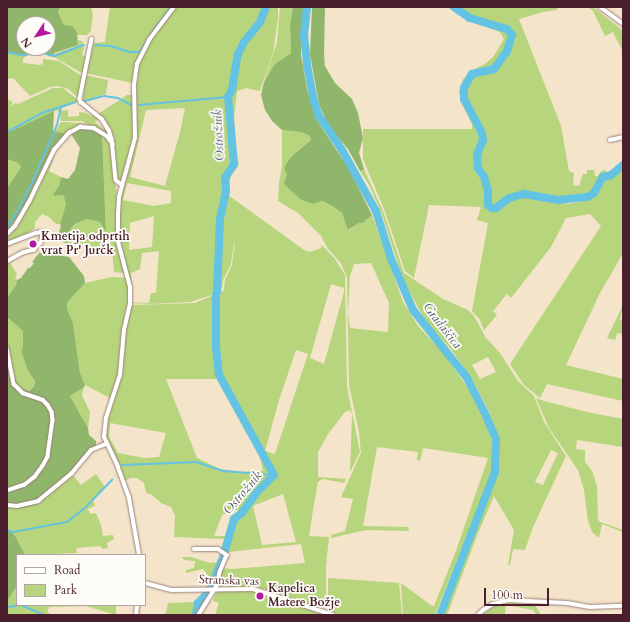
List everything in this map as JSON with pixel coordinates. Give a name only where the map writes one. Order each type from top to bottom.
[{"type":"street","points":[[139,554],[129,498],[118,467],[106,444],[104,429],[120,375],[124,330],[130,304],[130,287],[118,242],[117,230],[119,197],[135,138],[134,85],[137,64],[149,40],[174,7]]},
{"type":"street","points":[[600,7],[623,24]]},
{"type":"street","points":[[92,38],[80,99],[81,102],[98,115],[106,124],[112,136],[116,180],[122,185]]},
{"type":"street","points":[[7,234],[15,226],[29,202],[54,150],[69,133],[80,128],[94,128],[107,136],[113,144]]},
{"type":"street","points":[[610,140],[623,137]]},
{"type":"street","points":[[7,244],[36,233],[41,232],[43,236],[41,243],[34,250],[23,252],[7,262]]},
{"type":"street","points":[[7,348],[14,384],[23,393],[43,400],[52,412],[53,420],[48,457],[43,466],[35,477],[25,485],[7,491]]},
{"type":"street","points":[[7,505],[17,506],[38,501],[71,474],[91,450],[106,444]]},
{"type":"street","points":[[194,549],[218,549],[227,555],[220,572],[217,586],[212,589],[199,615]]},
{"type":"street","name":"Stranska vas","points":[[146,583],[172,590],[243,588],[264,592],[333,615]]},
{"type":"street","points":[[478,615],[493,604],[508,600],[567,603],[590,607],[623,606]]},
{"type":"green space","points":[[7,7],[60,7],[58,12],[64,25],[72,26],[77,32],[78,45],[56,52],[56,16],[16,16],[16,54],[7,54]]},
{"type":"green space","points":[[60,7],[91,7],[93,14],[91,31],[87,35],[77,35],[64,25],[58,12]]},
{"type":"green space","points":[[110,7],[173,7],[154,32],[136,65],[133,83],[85,73],[94,43],[105,42]]},
{"type":"green space","points":[[176,7],[278,7],[278,19],[273,53],[260,91],[246,88],[237,91],[234,118],[237,168],[231,173],[228,195],[304,250],[310,252],[321,248],[322,245],[335,259],[345,275],[347,387],[360,452],[350,472],[352,414],[350,410],[345,412],[328,434],[318,452],[318,477],[346,479],[344,483],[323,479],[318,482],[309,536],[329,537],[326,566],[326,595],[324,606],[321,609],[261,588],[220,586],[218,581],[223,568],[232,569],[305,563],[301,544],[229,552],[222,548],[225,539],[174,537],[175,516],[171,507],[161,503],[151,494],[146,493],[144,483],[137,478],[130,478],[125,481],[105,436],[107,420],[122,372],[125,329],[131,305],[195,303],[221,292],[224,290],[225,280],[232,265],[235,242],[231,264],[223,280],[222,288],[218,293],[190,302],[150,304],[131,303],[131,285],[118,231],[121,198],[134,151],[137,132],[136,77],[139,63],[149,43]],"holes":[[[185,108],[165,186],[130,177],[146,110]],[[127,183],[171,191],[171,203],[154,206],[123,200]],[[154,216],[152,247],[129,250],[130,223]],[[159,251],[156,293],[151,293],[149,303],[132,302],[131,273],[140,269],[142,253]],[[331,284],[344,288],[324,364],[310,358]],[[296,350],[308,354],[275,454],[265,451],[279,400]],[[166,379],[219,379],[259,453],[263,471],[241,472],[220,469],[197,458]],[[110,423],[166,433],[159,457],[144,458],[118,453],[109,437]],[[283,494],[296,542],[262,545],[253,506]],[[239,510],[240,513],[233,516],[226,536],[214,536],[222,515]]]},
{"type":"green space","points":[[280,7],[293,7],[290,25],[291,53],[275,64],[264,82],[277,42]]},
{"type":"green space","points":[[293,7],[304,7],[301,34],[301,55],[307,89],[318,122],[349,169],[372,215],[363,223],[359,223],[348,230],[342,213],[334,207],[322,201],[313,204],[300,199],[284,184],[287,174],[284,169],[286,164],[292,156],[311,140],[310,136],[301,132],[282,130],[272,121],[265,110],[261,95],[264,82],[275,64],[291,53],[290,25]]},
{"type":"green space","points":[[312,7],[325,7],[325,66],[335,83],[352,99],[358,113],[363,138],[359,153],[364,169],[360,171],[348,149],[329,127],[319,104],[310,54]]},
{"type":"green space","points":[[447,7],[559,8],[557,8],[557,10],[543,12],[519,19],[561,126],[569,171],[574,173],[573,185],[579,186],[583,174],[587,174],[587,170],[594,170],[595,176],[598,176],[601,171],[605,170],[607,173],[600,177],[597,186],[589,195],[584,196],[575,194],[560,199],[559,202],[568,204],[593,199],[607,179],[623,170],[623,253],[599,295],[566,365],[623,379],[623,401],[547,384],[540,398],[524,385],[510,364],[601,226],[590,214],[566,218],[551,247],[511,298],[507,294],[493,311],[497,315],[484,330],[480,320],[472,311],[488,223],[477,220],[481,207],[429,205],[414,278],[405,271],[384,209],[363,159],[363,129],[472,129],[472,124],[462,104],[459,91],[463,79],[473,70],[485,64],[493,57],[504,39],[500,32],[478,24]]},
{"type":"green space","points":[[588,7],[593,7],[623,31],[623,52],[613,32],[605,36],[593,11]]},
{"type":"green space","points":[[78,40],[82,41],[84,47],[82,55],[88,57],[82,73],[54,57],[56,56],[56,53],[78,45]]},
{"type":"green space","points":[[7,54],[26,56],[23,59],[23,63],[40,65],[43,64],[43,59],[59,61],[83,77],[79,98],[68,89],[58,86],[50,87],[30,96],[13,78],[7,79]]},
{"type":"green space","points":[[85,75],[108,80],[106,94],[83,101]]},
{"type":"green space","points":[[53,88],[63,88],[78,100],[77,102],[60,109],[60,111],[68,110],[68,117],[79,116],[79,112],[86,113],[91,116],[97,115],[100,118],[95,122],[103,129],[106,127],[109,136],[99,128],[88,126],[82,121],[61,121],[60,114],[57,110],[11,131],[7,131],[7,99],[13,102],[10,107],[15,103],[18,104]]},
{"type":"green space","points":[[127,95],[133,95],[133,140],[122,179],[119,180],[116,174],[114,136],[110,128],[98,114]]},
{"type":"green space","points":[[54,111],[53,131],[67,134],[50,153],[25,206],[7,232],[7,188],[21,167],[18,163],[7,159],[7,131],[11,131]]},
{"type":"green space","points":[[61,122],[82,123],[85,126],[78,126],[67,134],[55,132]]},
{"type":"green space","points":[[79,129],[88,129],[102,134],[106,232],[100,222],[86,219],[75,224],[71,228],[67,244],[57,239],[66,205],[64,197],[63,195],[55,196],[53,194],[59,186],[61,177],[68,179],[75,170],[80,148],[71,134]]},
{"type":"green space","points":[[282,130],[301,132],[310,136],[311,140],[292,156],[284,169],[287,174],[286,186],[306,201],[313,204],[321,201],[334,207],[342,213],[349,230],[359,223],[363,223],[372,215],[403,302],[418,326],[444,354],[468,388],[482,414],[493,444],[494,459],[492,472],[435,615],[403,615],[401,583],[434,606],[456,551],[488,458],[423,448],[420,461],[417,460],[418,452],[377,447],[363,526],[408,527],[409,531],[366,530],[331,538],[331,535],[345,531],[353,499],[341,497],[361,453],[359,432],[349,385],[347,278],[341,263],[328,249],[321,236],[298,213],[278,201],[282,167]],"holes":[[[371,263],[389,303],[388,332],[350,328],[348,313],[350,276],[354,264]]]},
{"type":"green space","points":[[102,134],[111,143],[117,196],[116,234],[124,273],[114,272],[112,251],[106,251],[106,249],[94,250],[82,244],[67,244],[71,228],[75,224],[86,219],[100,222],[106,232]]},
{"type":"green space","points":[[54,152],[55,154],[49,171],[61,177],[59,186],[53,194],[55,196],[63,195],[67,205],[60,224],[56,224],[49,217],[42,214],[35,222],[35,228],[26,234],[7,242],[7,235],[13,230]]},
{"type":"green space","points":[[7,159],[18,163],[21,167],[7,188]]},
{"type":"green space","points":[[364,169],[383,211],[404,273],[443,299],[468,310],[474,316],[486,338],[500,353],[518,381],[534,396],[544,422],[566,456],[533,527],[525,550],[513,549],[510,565],[508,565],[514,530],[494,496],[478,533],[447,615],[444,615],[496,476],[499,443],[489,411],[472,379],[450,348],[426,322],[403,280],[382,214],[369,185],[360,171]],"holes":[[[488,357],[496,372],[480,379],[472,365]],[[551,450],[558,453],[543,485],[535,482]]]},
{"type":"green space","points":[[49,247],[52,254],[69,257],[84,276],[85,283],[67,303],[67,309],[73,323],[80,373],[85,385],[70,396],[88,428],[89,435],[96,441],[96,447],[85,457],[77,470],[38,504],[19,509],[7,508],[7,357],[10,374],[16,379],[17,386],[29,391],[34,386],[35,381],[27,369],[21,350],[23,348],[23,331],[7,317],[7,298],[16,285],[17,280],[21,278],[28,268],[30,268],[34,263],[32,262],[40,252],[42,254]]},
{"type":"green space","points":[[10,263],[17,274],[15,278],[17,280],[16,285],[7,298],[7,264]]},
{"type":"green space","points":[[112,277],[127,278],[129,295],[122,328],[118,375],[110,398],[85,385],[80,373],[73,323],[67,309],[67,303],[85,283]]},
{"type":"green space","points":[[623,305],[620,320],[623,320],[623,334],[617,333],[615,340],[607,338]]},
{"type":"green space","points":[[7,317],[23,331],[23,348],[21,350],[27,369],[35,380],[34,385],[29,391],[17,386],[13,376],[7,343]]},
{"type":"green space","points":[[84,387],[82,395],[90,412],[88,428],[70,396]]},
{"type":"green space","points":[[536,398],[587,412],[623,419],[623,447],[577,440],[576,449],[585,450],[585,462],[592,471],[597,486],[598,520],[623,530],[623,532],[602,524],[599,538],[592,532],[588,521],[584,490],[578,470],[549,428]]},
{"type":"green space","points":[[72,474],[81,485],[96,474],[105,487],[93,500],[95,506],[88,509],[90,514],[96,513],[101,525],[103,536],[113,535],[114,539],[107,543],[108,548],[102,549],[101,546],[76,548],[77,553],[24,554],[14,534],[7,529],[7,508],[19,509],[61,484]]},
{"type":"green space","points":[[7,529],[14,534],[24,554],[16,554],[16,588],[7,601]]},
{"type":"green space","points":[[221,552],[225,558],[213,587],[210,587],[212,581],[203,569],[186,573],[186,570],[194,568],[195,561],[184,560],[182,557],[191,557],[210,563],[218,562]]},
{"type":"green space","points":[[328,578],[399,583],[402,615],[340,615],[328,611]]},
{"type":"green space","points":[[16,588],[16,606],[86,606],[49,607],[47,612],[54,615],[7,615],[7,601]]},
{"type":"green space","points":[[207,591],[210,592],[198,615],[162,615],[166,613],[168,603],[195,602]]},
{"type":"green space","points":[[217,591],[250,591],[259,593],[258,596],[261,597],[263,594],[325,615],[215,615],[219,603],[213,601]]},
{"type":"green space","points":[[511,603],[535,605],[541,615],[537,615],[533,610],[506,605],[505,615],[482,615],[494,606]]},
{"type":"green space","points":[[86,606],[116,606],[116,615]]},
{"type":"waterway","points":[[96,45],[111,46],[130,52],[140,52],[153,31],[171,7]]},
{"type":"waterway","name":"Ostrožnik","points":[[217,292],[220,219],[226,191],[225,178],[234,164],[228,97],[232,90],[238,54],[244,42],[260,22],[266,7]]},
{"type":"waterway","name":"Gradaščica","points":[[307,7],[304,35],[307,65],[314,101],[319,116],[342,150],[376,211],[391,259],[413,310],[467,378],[496,439],[495,472],[440,615]]},
{"type":"waterway","points":[[454,7],[470,18],[507,29],[512,35],[507,51],[494,69],[472,74],[464,88],[464,99],[482,133],[483,140],[477,155],[478,168],[484,177],[488,191],[488,205],[492,208],[496,208],[509,198],[524,194],[558,200],[588,197],[594,193],[603,177],[611,175],[623,165]]},
{"type":"waterway","points":[[7,52],[23,55],[43,53],[55,56],[84,45]]},
{"type":"waterway","points":[[85,101],[104,96],[118,98],[131,105]]},
{"type":"waterway","points":[[139,105],[228,97]]},
{"type":"waterway","points":[[7,132],[42,113],[75,102]]},
{"type":"waterway","points":[[7,227],[32,183],[57,125],[61,107]]},
{"type":"waterway","name":"Ostrožnik","points":[[216,295],[216,347],[219,375],[274,475],[257,492],[242,513],[234,519],[225,551]]},
{"type":"waterway","points":[[122,465],[197,462],[223,471],[274,475]]},
{"type":"waterway","points":[[7,530],[13,532],[67,522],[85,508],[112,480]]},
{"type":"waterway","name":"Ostrožnik","points":[[196,615],[198,603],[209,592],[224,555]]},
{"type":"waterway","points":[[7,607],[16,606]]},
{"type":"waterway","points":[[23,606],[45,615]]},
{"type":"place","name":"Kmetija odprtih vrat Pr' Jurčk","points":[[33,244]]},
{"type":"place","name":"Kapelica Matere Božje","points":[[260,596]]}]
